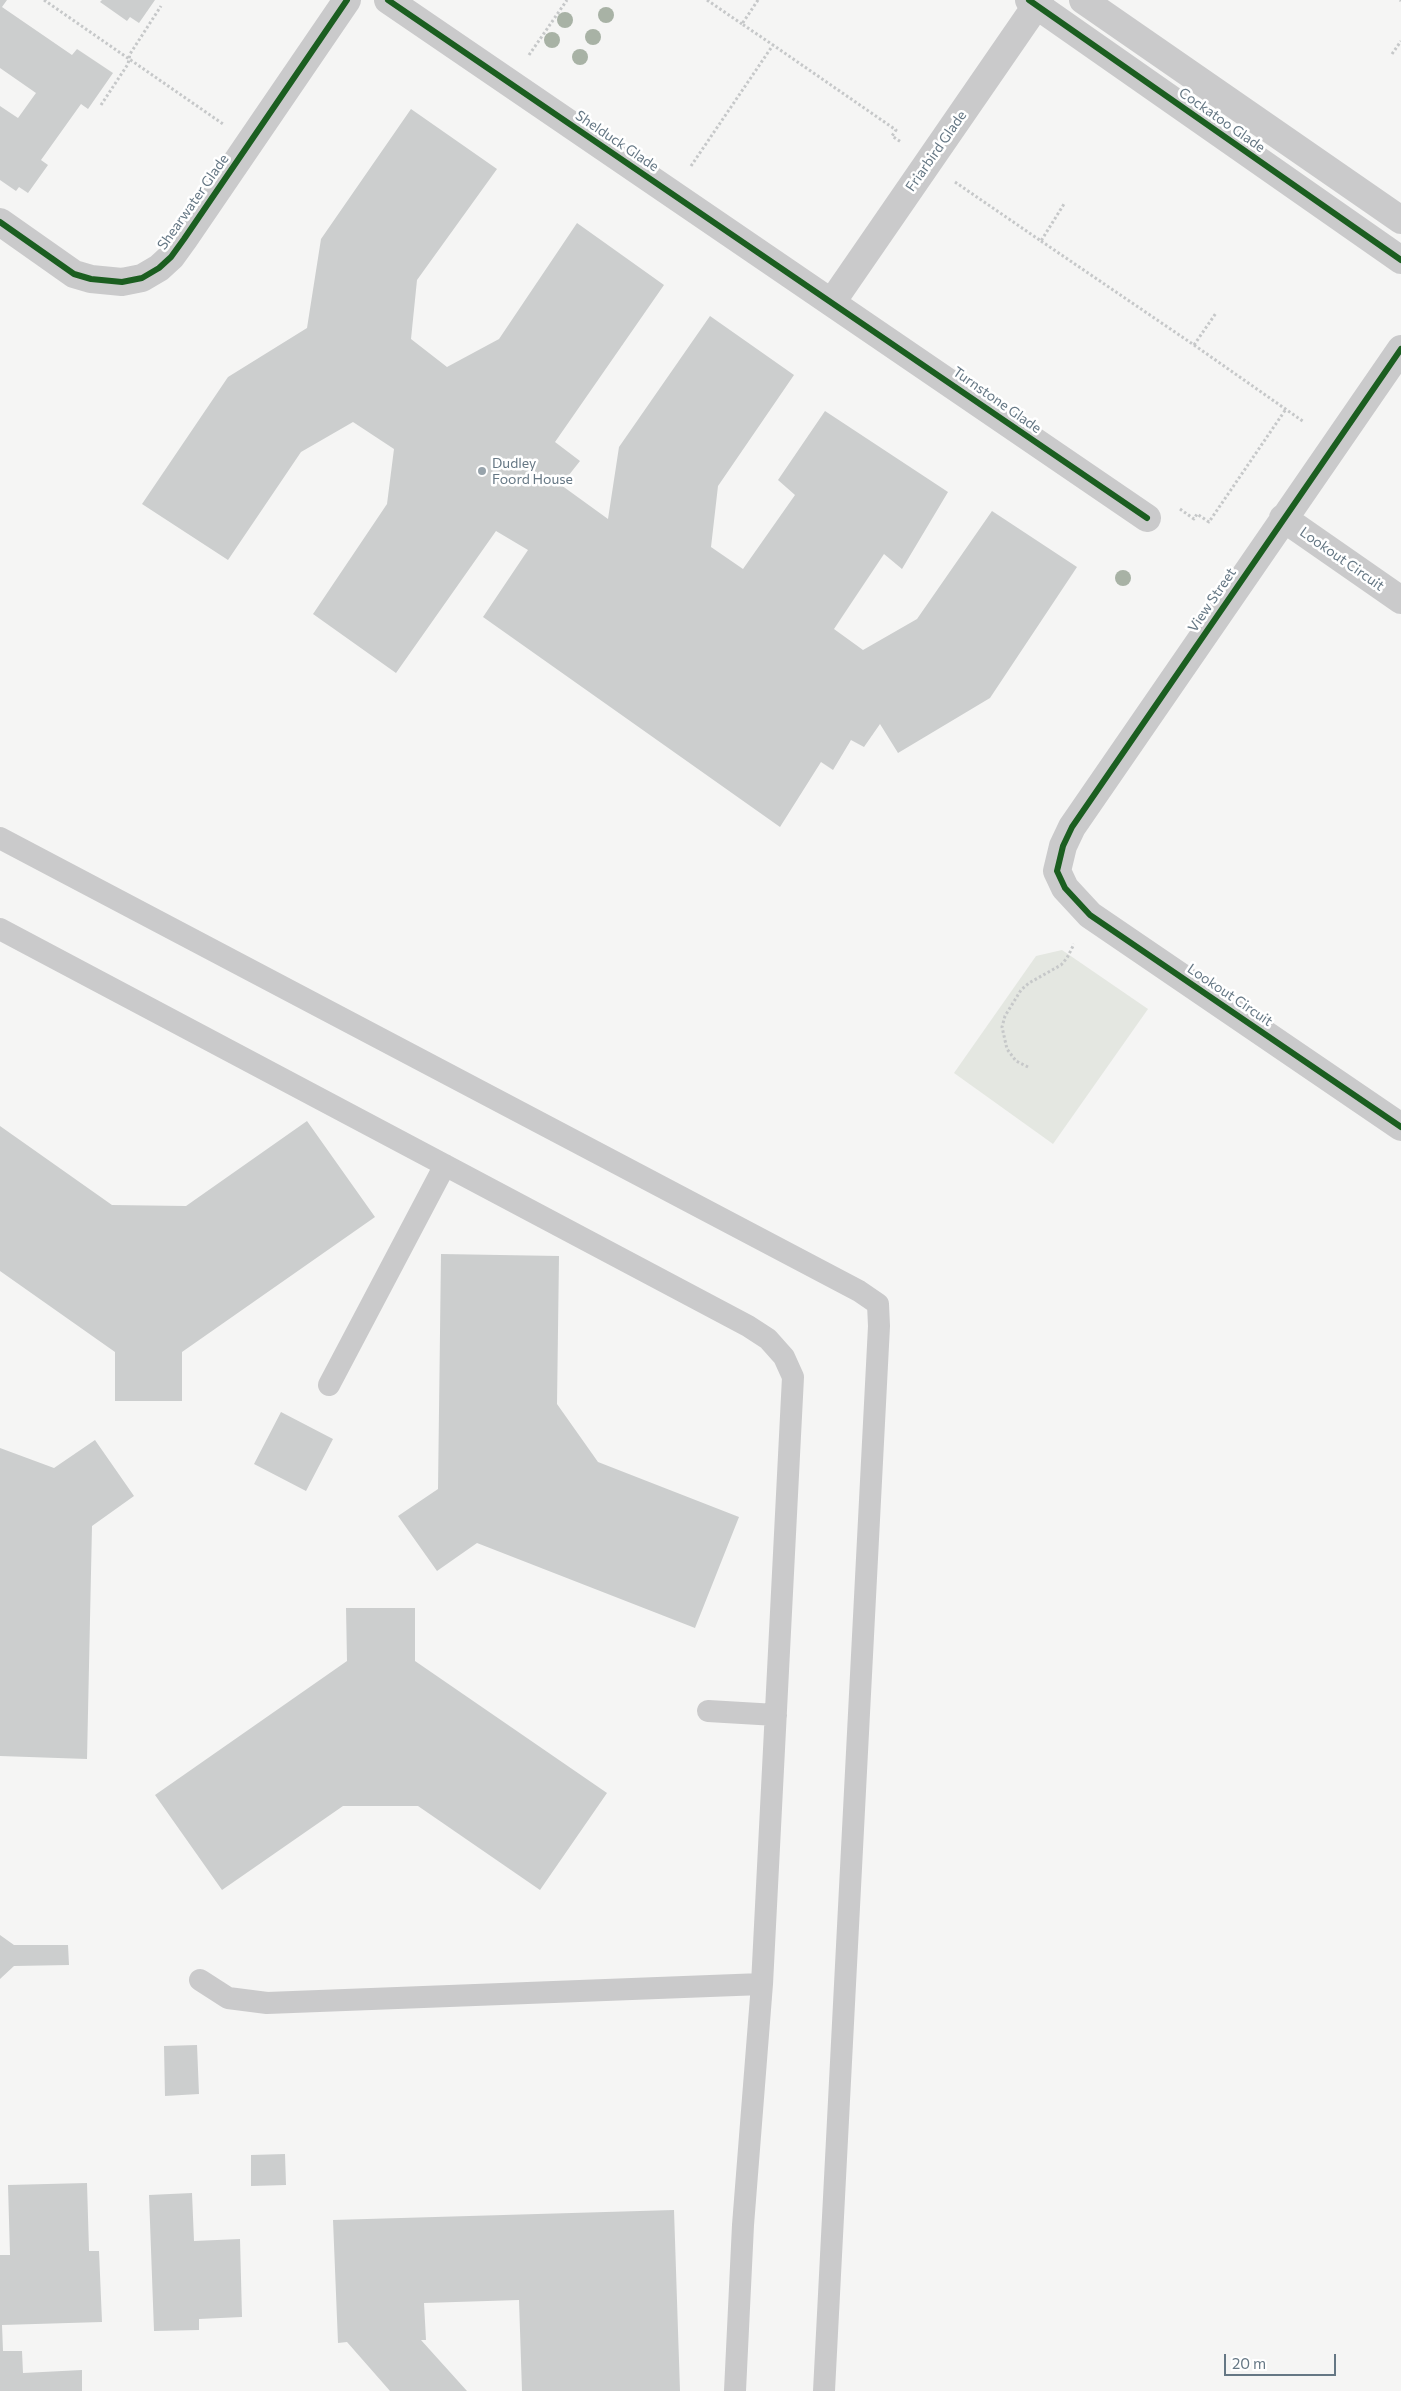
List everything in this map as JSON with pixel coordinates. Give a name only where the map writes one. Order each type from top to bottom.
[{"type":"street","name":"Shearwater Glade","points":[[0,222],[74,274],[91,279],[122,282],[142,278],[159,268],[171,257],[184,239],[347,0]]},
{"type":"street","name":"Shelduck Glade","points":[[388,0],[832,302]]},
{"type":"street","name":"Cockatoo Glade","points":[[1083,0],[1401,220]]},
{"type":"street","name":"Friarbird Glade","points":[[832,302],[1035,2]]},
{"type":"street","name":"Cockatoo Glade","points":[[1035,2],[1401,260]]},
{"type":"street","name":"Turnstone Glade","points":[[832,302],[1147,518]]},
{"type":"street","name":"View Street","points":[[1057,870],[1063,846],[1072,827],[1401,349]]},
{"type":"street","name":"Lookout Circuit","points":[[1283,518],[1401,600]]},
{"type":"street","name":"Lookout Circuit","points":[[1057,870],[1065,888],[1090,915],[1401,1127]]},
{"type":"lane","points":[[0,838],[860,1291],[878,1304],[879,1326],[824,2391]]},
{"type":"lane","points":[[0,930],[748,1326],[768,1340],[784,1357],[794,1378],[762,1984],[743,2225],[735,2391]]},
{"type":"lane","points":[[329,1385],[445,1165]]},
{"type":"lane","points":[[708,1711],[776,1715]]},
{"type":"lane","points":[[200,1980],[228,1998],[267,2002],[762,1984]]},
{"type":"path","points":[[44,0],[229,128]]},
{"type":"path","points":[[526,59],[567,0]]},
{"type":"path","points":[[707,0],[896,130],[892,136],[907,146]]},
{"type":"path","points":[[742,24],[758,0]]},
{"type":"path","points":[[101,105],[128,64],[129,58],[160,6]]},
{"type":"path","points":[[1392,54],[1401,41]]},
{"type":"path","points":[[688,171],[773,45]]},
{"type":"path","points":[[953,180],[1304,422]]},
{"type":"path","points":[[1041,241],[1064,204]]},
{"type":"path","points":[[1194,345],[1216,313]]},
{"type":"path","points":[[1178,508],[1194,519],[1197,514],[1209,522],[1286,409]]},
{"type":"path","points":[[1028,1067],[1016,1061],[1007,1049],[1002,1028],[1005,1016],[1022,990],[1029,983],[1060,965],[1067,958],[1075,941]]},
{"type":"shaded area","points":[[1062,950],[1148,1009],[1053,1144],[954,1073],[1036,956]]},
{"type":"building","points":[[0,0],[7,0],[2,7],[72,55],[77,49],[113,73],[88,109],[81,104],[41,160],[48,165],[28,193],[19,187],[16,191],[0,180],[0,106],[18,118],[36,93],[0,68]]},
{"type":"building","points":[[102,0],[155,0],[139,23],[130,17],[127,21],[100,2]]},
{"type":"building","name":"Dudley Foord House","points":[[411,109],[497,169],[417,280],[411,339],[447,367],[499,339],[577,223],[664,285],[555,442],[580,461],[561,485],[608,519],[619,447],[710,316],[794,375],[718,486],[711,547],[743,569],[795,495],[778,480],[825,411],[948,492],[902,569],[884,554],[834,629],[863,650],[917,619],[992,511],[1077,567],[990,698],[898,753],[880,724],[864,747],[851,740],[833,770],[821,762],[780,827],[483,617],[528,550],[496,531],[396,673],[313,614],[387,504],[394,449],[353,422],[301,452],[228,560],[142,504],[228,377],[307,328],[321,239]]},
{"type":"building","points":[[307,1121],[375,1217],[182,1352],[182,1401],[115,1401],[115,1352],[0,1271],[0,1126],[112,1205],[186,1206]]},
{"type":"building","points":[[441,1254],[559,1256],[557,1404],[598,1462],[739,1517],[695,1628],[477,1543],[437,1571],[398,1516],[438,1489]]},
{"type":"building","points":[[281,1412],[333,1439],[306,1491],[254,1464]]},
{"type":"building","points":[[95,1440],[134,1496],[92,1526],[87,1759],[0,1756],[0,1448],[54,1468]]},
{"type":"building","points":[[346,1608],[415,1608],[415,1661],[607,1793],[540,1890],[418,1806],[343,1806],[222,1890],[155,1795],[347,1661]]},
{"type":"building","points":[[0,1935],[14,1945],[68,1945],[69,1965],[14,1966],[0,1979]]},
{"type":"building","points":[[197,2045],[199,2094],[165,2096],[164,2046]]},
{"type":"building","points":[[285,2154],[286,2185],[251,2186],[251,2155]]},
{"type":"building","points":[[87,2183],[89,2251],[99,2251],[102,2322],[2,2325],[3,2351],[22,2351],[23,2373],[82,2370],[82,2391],[0,2391],[0,2255],[10,2255],[8,2185]]},
{"type":"building","points":[[192,2193],[194,2241],[240,2239],[242,2317],[199,2319],[199,2330],[154,2331],[149,2195]]},
{"type":"building","points":[[674,2210],[680,2391],[522,2391],[519,2300],[424,2303],[426,2340],[421,2340],[467,2391],[390,2391],[347,2342],[338,2343],[333,2220]]},
{"type":"cycle path","points":[[0,222],[74,274],[91,279],[122,282],[142,278],[159,268],[171,257],[184,239],[347,0]]},
{"type":"cycle path","points":[[388,0],[1147,518]]},
{"type":"cycle path","points":[[1029,0],[1401,260]]},
{"type":"cycle path","points":[[1401,349],[1072,827],[1063,846],[1057,871],[1065,888],[1090,915],[1401,1127]]},
{"type":"place","name":"Dudley Foord House","points":[[482,471]]}]
